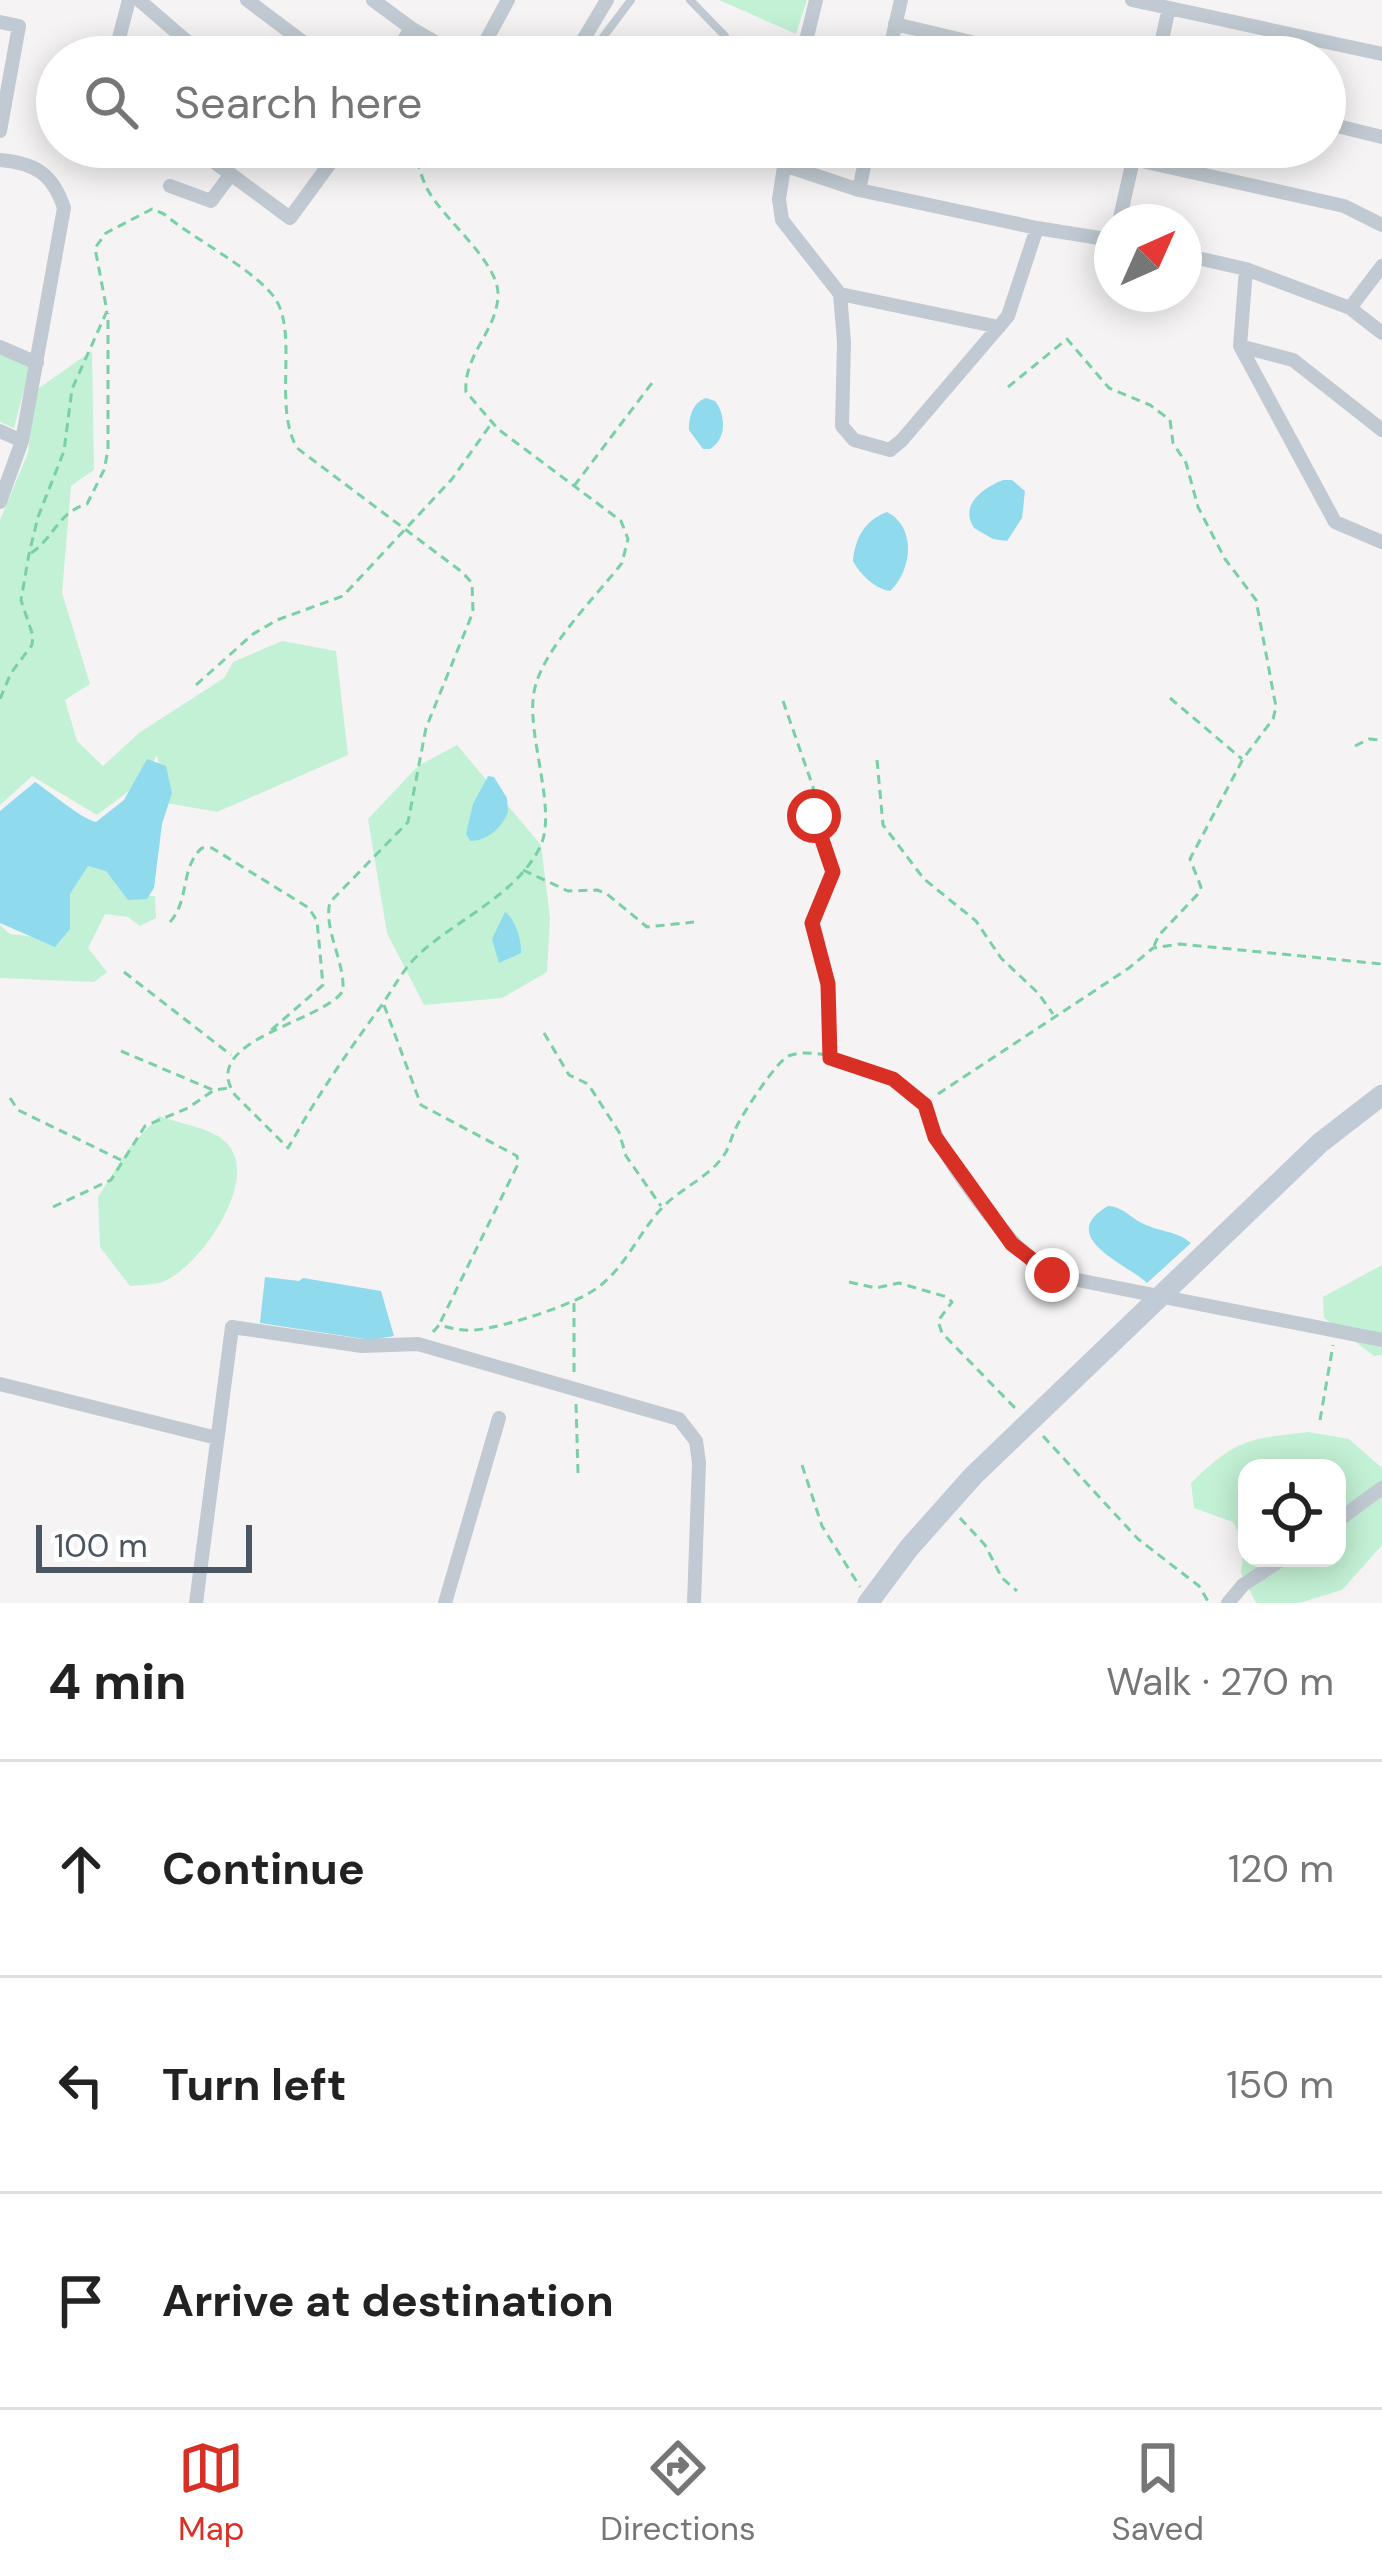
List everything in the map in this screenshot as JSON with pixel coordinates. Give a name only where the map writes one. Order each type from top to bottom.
[{"type":"street","points":[[120,36],[129,0]]},
{"type":"street","points":[[140,0],[181,36]]},
{"type":"street","points":[[247,0],[294,36]]},
{"type":"street","points":[[373,0],[425,36]]},
{"type":"street","points":[[488,36],[508,0]]},
{"type":"street","points":[[586,36],[607,0]]},
{"type":"street","points":[[807,36],[816,0]]},
{"type":"street","points":[[892,36],[901,0]]},
{"type":"street","points":[[1132,0],[1296,36]]},
{"type":"street","points":[[1163,36],[1169,8]]},
{"type":"street","points":[[0,22],[19,26],[0,131]]},
{"type":"street","points":[[895,25],[943,36]]},
{"type":"street","points":[[406,36],[411,28]]},
{"type":"street","points":[[1346,47],[1382,55]]},
{"type":"street","points":[[1346,128],[1382,137]]},
{"type":"street","points":[[0,160],[36,167]]},
{"type":"street","points":[[0,502],[22,441],[64,208],[57,188],[38,168]]},
{"type":"street","points":[[222,168],[290,218],[328,168]]},
{"type":"street","points":[[784,168],[779,199],[782,220],[840,294],[842,426],[854,440],[890,450],[1008,316],[1036,228]]},
{"type":"street","points":[[793,168],[859,190],[1094,237]]},
{"type":"street","points":[[859,190],[864,168]]},
{"type":"street","points":[[1122,204],[1131,168]]},
{"type":"street","points":[[1194,168],[1345,206],[1382,226]]},
{"type":"street","points":[[170,186],[211,201],[231,175]]},
{"type":"street","points":[[1202,259],[1246,269],[1350,308],[1382,333]]},
{"type":"street","points":[[1350,308],[1382,266]]},
{"type":"street","points":[[1246,269],[1240,346],[1335,522],[1382,542]]},
{"type":"street","points":[[840,294],[999,327]]},
{"type":"street","points":[[1240,346],[1293,360],[1382,430]]},
{"type":"street","points":[[0,347],[37,363]]},
{"type":"street","points":[[0,431],[22,441]]},
{"type":"street","points":[[865,1599],[956,1494],[1029,1420],[1320,1143],[1382,1095]]},
{"type":"street","points":[[925,1105],[935,1137],[1022,1255],[1052,1275],[1382,1340]]},
{"type":"street","points":[[196,1603],[232,1328],[362,1346],[418,1344],[680,1419],[696,1441],[699,1462],[694,1603]]},
{"type":"street","points":[[0,1384],[217,1438]]},
{"type":"street","points":[[445,1603],[499,1418]]},
{"type":"street","points":[[1346,1514],[1382,1488]]},
{"type":"street","points":[[1228,1603],[1243,1585],[1270,1567]]},
{"type":"lane","points":[[604,36],[632,0]]},
{"type":"lane","points":[[690,0],[725,36]]},
{"type":"path","points":[[170,922],[184,899],[194,855],[202,848],[212,848],[309,908],[317,921],[323,985],[269,1033],[233,1057],[228,1070],[230,1088],[288,1148],[332,1070],[418,955],[523,870],[539,850],[545,827],[534,723],[535,686],[549,657],[622,563],[627,549],[621,520],[492,423],[471,401],[465,384],[467,368],[494,316],[499,291],[493,273],[428,190],[421,168]]},
{"type":"path","points":[[29,554],[43,544],[67,512],[87,504],[104,470],[108,450],[107,311],[105,284],[95,260],[99,239],[152,209],[274,298],[282,320],[286,418],[292,441],[317,467],[467,578],[474,591],[473,612],[426,728],[408,822],[330,902],[328,919],[343,965],[344,991],[329,1007],[269,1033]]},
{"type":"path","points":[[0,699],[11,673],[32,645],[21,600],[29,554],[64,452],[72,389],[107,311]]},
{"type":"path","points":[[1008,387],[1067,340],[1109,388],[1150,405],[1170,420],[1173,443],[1186,463],[1198,507],[1225,559],[1256,599],[1276,707],[1273,719],[1243,759],[1195,845],[1190,859],[1202,887],[1199,893],[1159,935],[1154,948]]},
{"type":"path","points":[[574,486],[655,379]]},
{"type":"path","points":[[196,685],[253,634],[343,596],[452,479],[492,423]]},
{"type":"path","points":[[1170,698],[1243,759]]},
{"type":"path","points":[[783,701],[807,768],[814,816],[833,872],[812,923],[828,984],[830,1058]]},
{"type":"path","points":[[1355,746],[1369,739],[1382,740]]},
{"type":"path","points":[[877,760],[883,825],[924,879],[976,922],[1001,958],[1038,993],[1054,1016]]},
{"type":"path","points":[[523,870],[568,891],[607,894],[647,927],[694,922]]},
{"type":"path","points":[[439,1324],[459,1330],[483,1329],[573,1301],[597,1288],[628,1256],[662,1207],[724,1156],[737,1124],[776,1066],[790,1055],[830,1058],[893,1079],[925,1105],[954,1080],[1154,948],[1214,945],[1382,964]]},
{"type":"path","points":[[124,972],[233,1057]]},
{"type":"path","points":[[383,1004],[421,1105],[517,1156],[518,1164],[439,1324],[418,1344]]},
{"type":"path","points":[[544,1033],[569,1075],[588,1084],[620,1132],[626,1156],[662,1207]]},
{"type":"path","points":[[121,1051],[214,1090]]},
{"type":"path","points":[[53,1207],[111,1180],[145,1126],[188,1108],[214,1090],[230,1088]]},
{"type":"path","points":[[10,1098],[18,1110],[122,1160]]},
{"type":"path","points":[[849,1282],[876,1288],[898,1283],[947,1297],[952,1303],[938,1321],[942,1333],[1138,1539],[1199,1586],[1209,1603]]},
{"type":"path","points":[[1320,1420],[1335,1331]]},
{"type":"path","points":[[802,1466],[821,1526],[858,1580],[865,1599]]},
{"type":"path","points":[[956,1494],[961,1501],[960,1518],[985,1545],[1003,1578],[1018,1591]]},
{"type":"green space","points":[[719,0],[807,0],[796,34]]},
{"type":"green space","points":[[92,351],[94,470],[71,486],[62,593],[90,684],[65,700],[77,741],[103,766],[139,733],[224,678],[233,662],[282,641],[336,651],[348,755],[217,812],[167,803],[157,755],[141,782],[97,815],[32,776],[0,805],[0,520],[28,453],[36,390]]},
{"type":"green space","points":[[0,354],[30,367],[14,428],[0,422]]},
{"type":"green space","points":[[457,745],[541,845],[550,918],[547,972],[502,998],[424,1005],[387,933],[368,819],[418,766]]},
{"type":"green space","points":[[88,862],[116,873],[133,895],[155,896],[156,918],[140,926],[128,917],[105,914],[88,948],[107,972],[94,982],[0,978],[0,925],[10,934],[62,940],[68,893]]},
{"type":"green space","points":[[159,1116],[222,1139],[234,1154],[237,1172],[224,1215],[197,1255],[167,1280],[130,1286],[100,1247],[98,1197],[129,1148]]},
{"type":"green space","points":[[1382,1265],[1382,1355],[1374,1356],[1324,1318],[1323,1297]]},
{"type":"green space","points":[[1308,1432],[1349,1439],[1382,1468],[1382,1545],[1342,1590],[1299,1603],[1256,1603],[1241,1573],[1242,1567],[1346,1567],[1346,1459],[1238,1459],[1238,1532],[1233,1522],[1194,1508],[1191,1483],[1232,1449]]},
{"type":"water","points":[[706,398],[715,401],[723,420],[720,439],[710,449],[703,449],[689,430],[692,411]]},
{"type":"water","points":[[1012,480],[1025,491],[1022,518],[1007,541],[974,528],[969,512],[981,493]]},
{"type":"water","points":[[887,512],[903,528],[908,550],[903,572],[890,591],[868,580],[853,561],[862,531]]},
{"type":"water","points":[[147,759],[166,766],[172,793],[162,824],[154,888],[147,899],[128,900],[106,871],[88,866],[70,894],[70,929],[55,947],[0,923],[0,811],[35,782],[96,822],[124,800]]},
{"type":"water","points":[[488,776],[494,777],[507,798],[508,812],[493,832],[470,841],[466,834],[473,804]]},
{"type":"water","points":[[505,912],[517,930],[521,953],[499,963],[492,939]]},
{"type":"water","points":[[1108,1206],[1191,1243],[1147,1283],[1092,1239],[1093,1217]]},
{"type":"water","points":[[265,1277],[381,1291],[394,1336],[371,1340],[260,1323]]},
{"type":"route","points":[[814,816],[833,872],[812,923],[828,984],[830,1058],[870,1069],[912,1092],[925,1105],[935,1137],[1012,1244],[1052,1275]]}]
